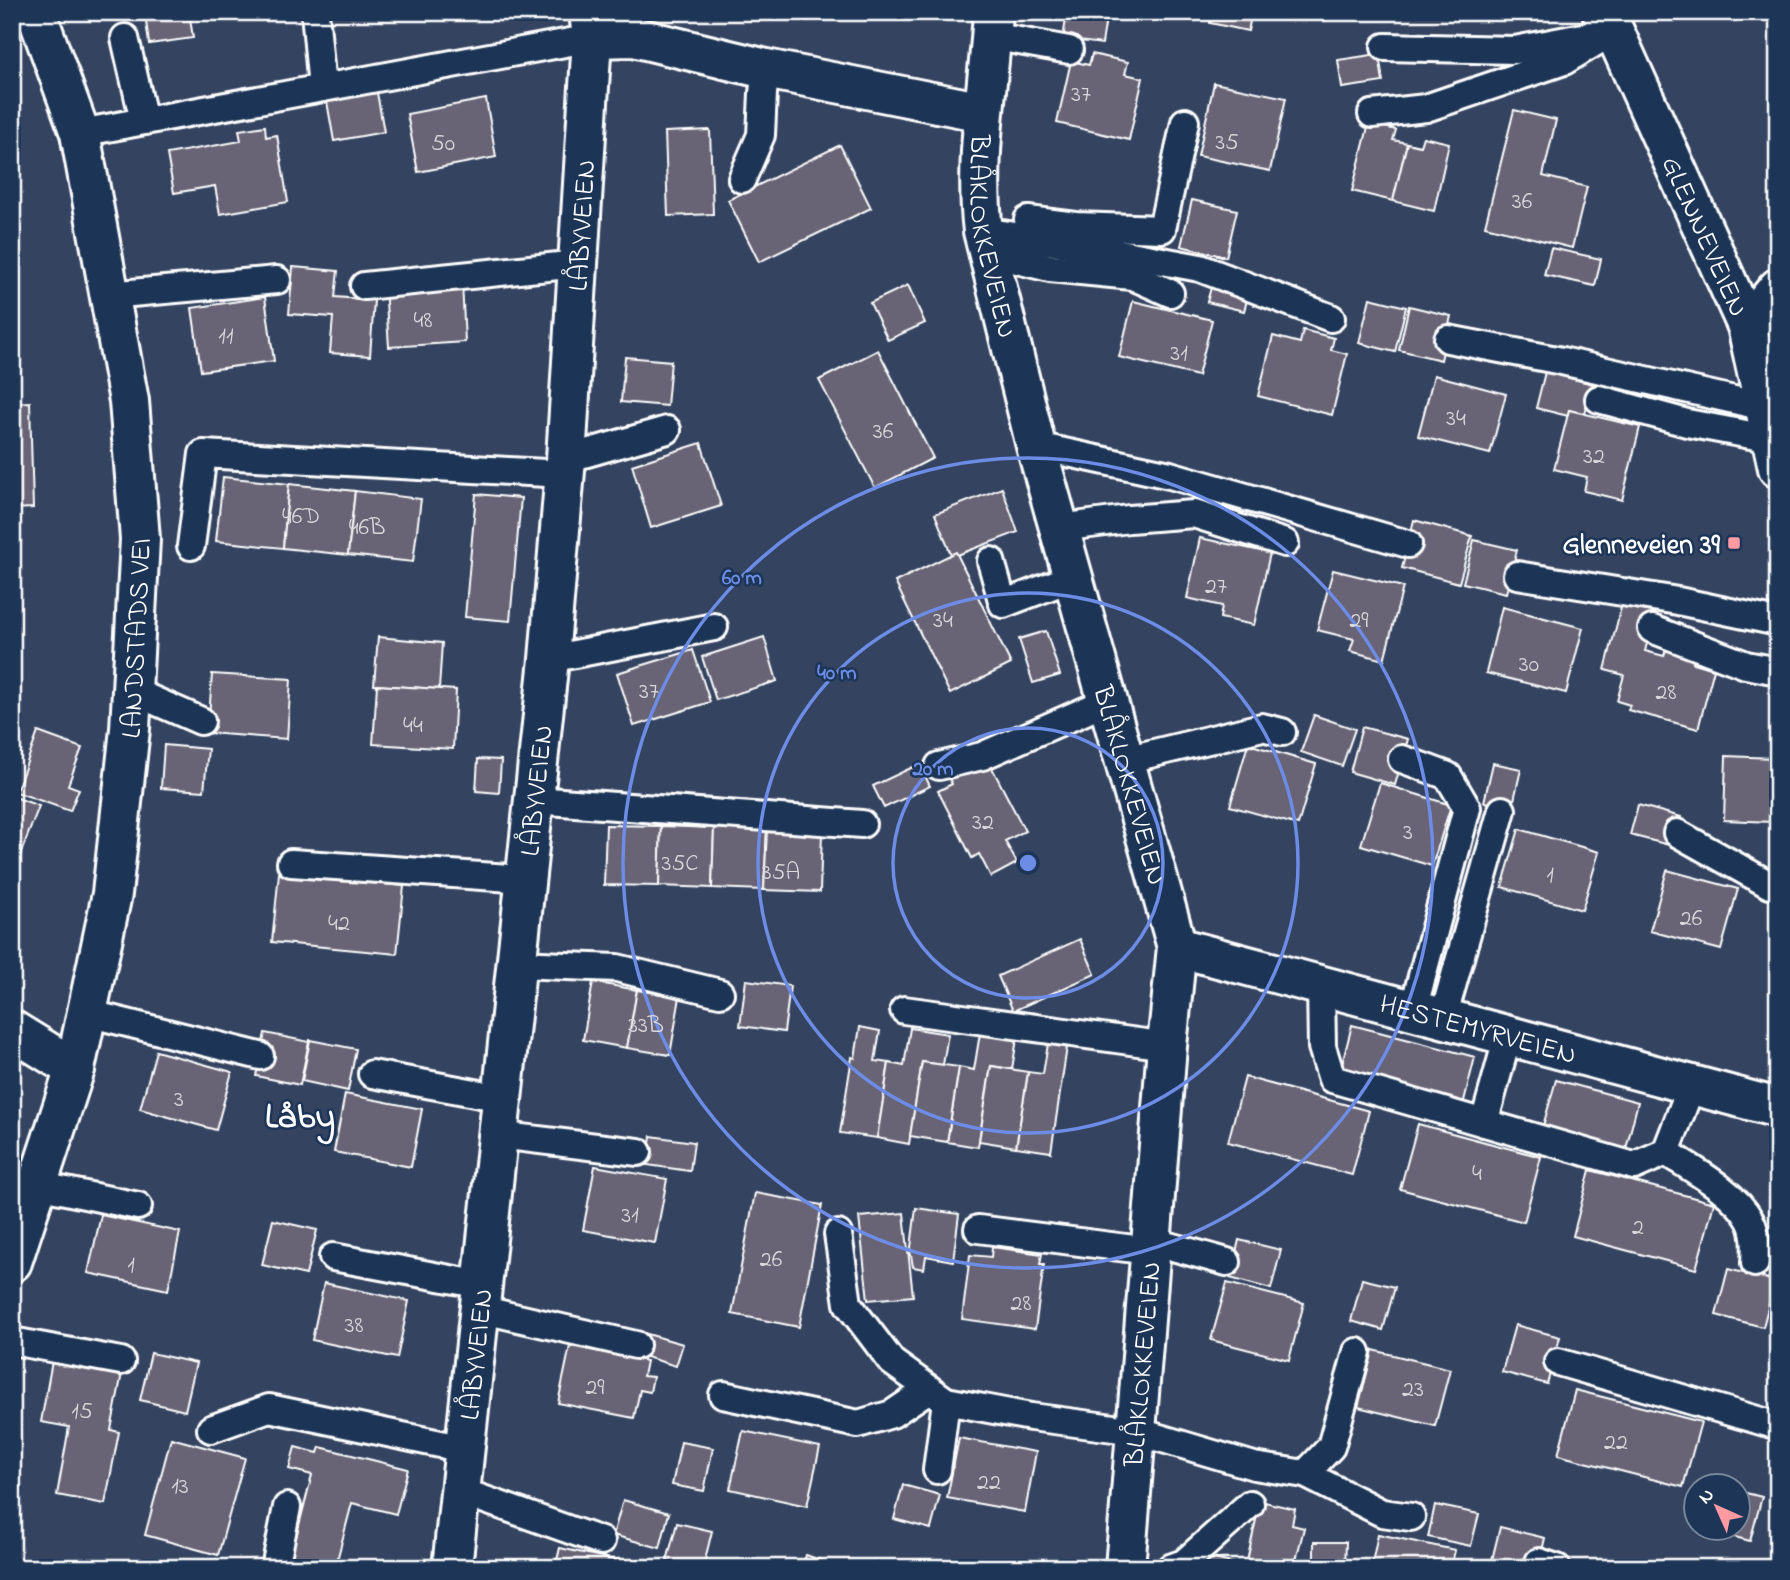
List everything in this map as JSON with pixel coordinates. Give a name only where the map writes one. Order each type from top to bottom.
[{"type":"street","name":"LANDSTADS VEI","points":[[12,1262],[75,1069],[112,894],[130,729],[140,539],[129,401],[80,133],[36,12]]},
{"type":"street","name":"GLENNEVEIEN","points":[[1608,22],[1747,326],[1771,438]]},
{"type":"street","name":"BLÅKLOKKEVEIEN","points":[[992,24],[983,112],[984,233],[1036,446],[1177,947],[1125,1568]]},
{"type":"street","points":[[590,25],[766,69],[983,112]]},
{"type":"street","name":"LÅBYVEIEN","points":[[452,1568],[549,659],[566,467],[590,25]]},
{"type":"street","points":[[1747,326],[1778,288]]},
{"type":"street","name":"HESTEMYRVEIEN","points":[[1177,947],[1778,1108]]},
{"type":"street","points":[[12,1030],[75,1069]]},
{"type":"lane","points":[[315,12],[322,88]]},
{"type":"lane","points":[[1385,47],[1515,50],[1608,22]]},
{"type":"lane","points":[[1372,114],[1426,108],[1564,61],[1608,22]]},
{"type":"lane","points":[[992,24],[1069,50]]},
{"type":"lane","points":[[80,133],[322,88],[590,25]]},
{"type":"lane","points":[[125,38],[144,121]]},
{"type":"lane","points":[[742,179],[761,135],[766,69]]},
{"type":"lane","points":[[984,233],[1076,226],[1162,229],[1185,122]]},
{"type":"lane","points":[[984,233],[1050,268],[1132,276],[1170,293]]},
{"type":"lane","points":[[984,233],[1098,249],[1200,268],[1331,318]]},
{"type":"lane","points":[[364,286],[578,264]]},
{"type":"lane","points":[[109,295],[276,280]]},
{"type":"lane","points":[[1448,339],[1562,361],[1771,438]]},
{"type":"lane","points":[[1599,399],[1687,423],[1771,438]]},
{"type":"lane","points":[[191,546],[203,454],[566,467],[667,430]]},
{"type":"lane","points":[[1036,446],[1170,475],[1408,544]]},
{"type":"lane","points":[[1060,528],[1194,514],[1285,543]]},
{"type":"lane","points":[[991,561],[1003,604],[1074,578]]},
{"type":"lane","points":[[1517,575],[1678,601],[1778,622]]},
{"type":"lane","points":[[549,659],[714,627]]},
{"type":"lane","points":[[1652,629],[1746,665],[1778,671]]},
{"type":"lane","points":[[132,691],[201,721]]},
{"type":"lane","points":[[939,766],[982,757],[1108,701]]},
{"type":"lane","points":[[1125,760],[1262,727],[1282,732]]},
{"type":"lane","points":[[1402,759],[1448,776],[1467,807],[1428,1014]]},
{"type":"lane","points":[[534,800],[862,824]]},
{"type":"lane","points":[[1428,1014],[1502,810]]},
{"type":"lane","points":[[1677,833],[1770,885],[1778,885]]},
{"type":"lane","points":[[291,863],[526,879]]},
{"type":"lane","points":[[516,964],[617,968],[720,993]]},
{"type":"lane","points":[[1321,985],[1322,1047],[1332,1079],[1634,1166],[1666,1152],[1692,1084]]},
{"type":"lane","points":[[904,1010],[1167,1046]]},
{"type":"lane","points":[[87,1013],[260,1056]]},
{"type":"lane","points":[[1484,1123],[1508,1036]]},
{"type":"lane","points":[[372,1074],[500,1117],[638,1152]]},
{"type":"lane","points":[[1666,1152],[1725,1190],[1750,1220],[1756,1243],[1755,1263]]},
{"type":"lane","points":[[37,1185],[138,1206]]},
{"type":"lane","points":[[978,1229],[1151,1246],[1227,1262]]},
{"type":"lane","points":[[838,1234],[848,1304],[892,1362],[938,1395],[1031,1417],[1136,1431],[1254,1466],[1305,1474],[1382,1513],[1411,1517]]},
{"type":"lane","points":[[333,1257],[481,1297],[636,1345]]},
{"type":"lane","points":[[12,1340],[121,1361]]},
{"type":"lane","points":[[1305,1474],[1331,1447],[1357,1352]]},
{"type":"lane","points":[[1558,1362],[1778,1426]]},
{"type":"lane","points":[[723,1395],[858,1424],[892,1414],[938,1395]]},
{"type":"lane","points":[[937,1470],[938,1395]]},
{"type":"lane","points":[[211,1429],[269,1408],[464,1449]]},
{"type":"lane","points":[[460,1491],[601,1541]]},
{"type":"lane","points":[[1170,1568],[1184,1563],[1251,1504]]},
{"type":"lane","points":[[275,1568],[287,1507]]},
{"type":"building","points":[[104,12],[189,12],[193,38],[149,44],[145,13],[105,19]]},
{"type":"building","points":[[1067,12],[1107,12],[1102,44],[1063,39]]},
{"type":"building","points":[[1212,12],[1252,12],[1248,31],[1210,23]]},
{"type":"building","points":[[1092,54],[1128,62],[1125,74],[1143,78],[1129,140],[1057,123],[1071,61],[1089,65]]},
{"type":"building","points":[[1379,54],[1383,82],[1342,88],[1338,60]]},
{"type":"building","points":[[1214,83],[1286,98],[1270,171],[1198,156]]},
{"type":"building","points":[[376,87],[384,132],[334,141],[326,96]]},
{"type":"building","points":[[486,99],[496,157],[418,172],[407,114]]},
{"type":"building","points":[[1514,110],[1556,120],[1543,176],[1587,187],[1572,248],[1485,226]]},
{"type":"building","points":[[1369,123],[1396,130],[1393,140],[1407,143],[1393,201],[1352,191]]},
{"type":"building","points":[[265,126],[266,137],[277,135],[288,202],[220,214],[215,186],[174,193],[167,154],[241,141],[239,130]]},
{"type":"building","points":[[710,130],[713,214],[668,216],[665,132]]},
{"type":"building","points":[[1423,137],[1449,143],[1434,211],[1393,201],[1407,143],[1420,146]]},
{"type":"building","points":[[840,145],[871,208],[759,262],[728,200]]},
{"type":"building","points":[[1192,200],[1237,210],[1226,257],[1181,246]]},
{"type":"building","points":[[1551,248],[1601,259],[1595,286],[1544,275]]},
{"type":"building","points":[[293,267],[338,271],[335,297],[374,300],[370,356],[330,353],[333,317],[289,314]]},
{"type":"building","points":[[462,282],[465,342],[389,347],[385,287]]},
{"type":"building","points":[[1212,284],[1249,293],[1244,311],[1207,302]]},
{"type":"building","points":[[908,285],[925,323],[888,340],[870,303]]},
{"type":"building","points":[[265,297],[274,361],[201,371],[192,308]]},
{"type":"building","points":[[1370,298],[1406,307],[1395,352],[1359,343]]},
{"type":"building","points":[[1133,301],[1212,320],[1198,376],[1119,357]]},
{"type":"building","points":[[1409,306],[1451,316],[1441,360],[1399,350]]},
{"type":"building","points":[[1303,330],[1334,338],[1331,350],[1347,354],[1332,415],[1258,396],[1273,336],[1300,343]]},
{"type":"building","points":[[878,350],[933,458],[875,488],[819,380]]},
{"type":"building","points":[[625,357],[671,361],[667,406],[621,402]]},
{"type":"building","points":[[1545,372],[1593,384],[1585,414],[1569,410],[1568,416],[1536,408]]},
{"type":"building","points":[[1434,375],[1506,394],[1490,454],[1418,436]]},
{"type":"building","points":[[30,402],[33,508],[12,509],[12,403]]},
{"type":"building","points":[[1569,410],[1640,427],[1622,500],[1584,491],[1587,477],[1554,469]]},
{"type":"building","points":[[701,443],[721,506],[651,528],[632,465]]},
{"type":"building","points":[[223,477],[289,484],[283,548],[216,541]]},
{"type":"building","points":[[289,484],[355,491],[348,555],[283,548]]},
{"type":"building","points":[[1002,488],[1018,532],[952,557],[935,514]]},
{"type":"building","points":[[355,491],[421,499],[413,562],[348,555]]},
{"type":"building","points":[[476,494],[521,498],[510,621],[465,617]]},
{"type":"building","points":[[1414,520],[1472,536],[1459,583],[1402,568]]},
{"type":"building","points":[[1200,538],[1270,553],[1254,625],[1220,618],[1222,606],[1187,598]]},
{"type":"building","points":[[1474,540],[1517,550],[1506,593],[1463,583]]},
{"type":"building","points":[[956,552],[1011,664],[950,694],[895,582]]},
{"type":"building","points":[[1333,570],[1403,587],[1384,660],[1350,651],[1354,639],[1317,630]]},
{"type":"building","points":[[1622,604],[1655,613],[1645,651],[1664,656],[1666,649],[1695,657],[1693,663],[1714,669],[1698,729],[1628,710],[1630,705],[1617,701],[1624,675],[1605,670]]},
{"type":"building","points":[[1502,607],[1583,628],[1566,693],[1486,673]]},
{"type":"building","points":[[1046,631],[1060,675],[1033,683],[1019,639]]},
{"type":"building","points":[[378,637],[442,643],[439,689],[374,685]]},
{"type":"building","points":[[764,637],[777,681],[716,700],[702,657]]},
{"type":"building","points":[[693,650],[710,702],[634,726],[617,673]]},
{"type":"building","points":[[212,674],[291,679],[287,739],[208,733]]},
{"type":"building","points":[[377,685],[456,690],[453,749],[373,744]]},
{"type":"building","points":[[1314,715],[1355,729],[1342,766],[1301,752]]},
{"type":"building","points":[[1362,727],[1408,739],[1395,785],[1350,772]]},
{"type":"building","points":[[38,732],[82,748],[68,785],[79,789],[70,811],[16,792]]},
{"type":"building","points":[[1248,744],[1316,764],[1298,825],[1230,806]]},
{"type":"building","points":[[164,745],[208,749],[204,791],[161,788]]},
{"type":"building","points":[[1726,756],[1774,758],[1772,822],[1724,820]]},
{"type":"building","points":[[478,759],[501,760],[499,793],[476,791]]},
{"type":"building","points":[[1493,763],[1521,769],[1512,809],[1484,802]]},
{"type":"building","points":[[919,764],[930,786],[884,808],[873,786]]},
{"type":"building","points":[[990,764],[1025,831],[1005,841],[1017,863],[991,877],[979,854],[972,858],[938,791],[952,784],[947,775]]},
{"type":"building","points":[[1380,783],[1451,805],[1432,866],[1361,845]]},
{"type":"building","points":[[12,796],[39,806],[12,876]]},
{"type":"building","points":[[1638,805],[1681,817],[1673,846],[1630,835]]},
{"type":"building","points":[[606,825],[661,826],[659,886],[604,885]]},
{"type":"building","points":[[661,826],[714,828],[712,888],[659,886]]},
{"type":"building","points":[[714,828],[767,830],[764,890],[712,888]]},
{"type":"building","points":[[1519,829],[1599,852],[1582,910],[1502,887]]},
{"type":"building","points":[[767,830],[822,832],[820,892],[764,890]]},
{"type":"building","points":[[1667,870],[1738,889],[1721,950],[1650,931]]},
{"type":"building","points":[[279,873],[404,886],[397,954],[272,942]]},
{"type":"building","points":[[1080,939],[1095,974],[1013,1011],[998,976]]},
{"type":"building","points":[[746,980],[790,986],[784,1032],[740,1026]]},
{"type":"building","points":[[593,982],[637,990],[627,1048],[583,1040]]},
{"type":"building","points":[[637,990],[680,997],[670,1055],[627,1048]]},
{"type":"building","points":[[1352,1025],[1475,1057],[1463,1105],[1340,1072]]},
{"type":"building","points":[[860,1027],[880,1031],[875,1061],[889,1063],[877,1138],[840,1133],[852,1057],[855,1058]]},
{"type":"building","points":[[910,1028],[948,1034],[943,1065],[922,1062],[909,1144],[877,1138],[889,1063],[904,1066]]},
{"type":"building","points":[[265,1033],[309,1042],[300,1085],[256,1076]]},
{"type":"building","points":[[980,1033],[1017,1039],[1012,1069],[991,1066],[978,1147],[947,1142],[959,1067],[974,1070]]},
{"type":"building","points":[[310,1040],[356,1049],[348,1091],[302,1081]]},
{"type":"building","points":[[1048,1044],[1067,1047],[1051,1152],[1016,1147],[1028,1072],[1043,1074]]},
{"type":"building","points":[[156,1051],[232,1072],[216,1130],[140,1109]]},
{"type":"building","points":[[922,1062],[959,1067],[947,1142],[910,1136]]},
{"type":"building","points":[[991,1066],[1028,1072],[1016,1147],[979,1141]]},
{"type":"building","points":[[1245,1077],[1369,1111],[1352,1175],[1228,1142]]},
{"type":"building","points":[[1556,1080],[1638,1102],[1626,1149],[1543,1126]]},
{"type":"building","points":[[345,1094],[422,1109],[411,1167],[334,1152]]},
{"type":"building","points":[[1418,1124],[1541,1157],[1524,1222],[1400,1189]]},
{"type":"building","points":[[651,1136],[694,1142],[690,1171],[647,1165]]},
{"type":"building","points":[[595,1166],[667,1179],[655,1243],[583,1230]]},
{"type":"building","points":[[1590,1170],[1714,1203],[1696,1269],[1573,1236]]},
{"type":"building","points":[[755,1193],[822,1205],[799,1327],[732,1314]]},
{"type":"building","points":[[916,1208],[959,1214],[953,1261],[926,1256],[924,1269],[913,1267],[910,1255]]},
{"type":"building","points":[[904,1213],[913,1296],[868,1300],[859,1217]]},
{"type":"building","points":[[101,1215],[180,1232],[168,1290],[88,1273]]},
{"type":"building","points":[[273,1220],[317,1230],[306,1275],[262,1265]]},
{"type":"building","points":[[1239,1240],[1281,1250],[1271,1289],[1230,1278]]},
{"type":"building","points":[[992,1247],[1042,1254],[1040,1264],[1044,1264],[1035,1329],[962,1319],[970,1255],[991,1257]]},
{"type":"building","points":[[1728,1269],[1775,1281],[1763,1327],[1716,1315]]},
{"type":"building","points":[[1362,1279],[1395,1287],[1383,1330],[1351,1321]]},
{"type":"building","points":[[324,1283],[409,1301],[397,1358],[312,1340]]},
{"type":"building","points":[[1227,1283],[1304,1303],[1289,1360],[1211,1340]]},
{"type":"building","points":[[1515,1325],[1560,1337],[1547,1384],[1502,1372]]},
{"type":"building","points":[[640,1332],[683,1344],[676,1366],[633,1353]]},
{"type":"building","points":[[570,1346],[646,1361],[643,1376],[653,1377],[650,1392],[640,1390],[634,1418],[558,1403]]},
{"type":"building","points":[[1373,1350],[1450,1369],[1435,1426],[1358,1407]]},
{"type":"building","points":[[151,1353],[196,1363],[185,1411],[140,1400]]},
{"type":"building","points":[[52,1361],[122,1373],[111,1430],[119,1432],[105,1504],[57,1495],[69,1427],[41,1422]]},
{"type":"building","points":[[1575,1390],[1701,1422],[1687,1472],[1682,1472],[1682,1487],[1558,1455]]},
{"type":"building","points":[[743,1431],[820,1447],[807,1506],[730,1489]]},
{"type":"building","points":[[171,1438],[245,1458],[218,1555],[145,1535]]},
{"type":"building","points":[[959,1438],[1036,1452],[1025,1512],[947,1498]]},
{"type":"building","points":[[681,1442],[713,1448],[704,1491],[672,1485]]},
{"type":"building","points":[[295,1447],[318,1453],[320,1447],[408,1469],[396,1514],[352,1503],[335,1568],[288,1568],[312,1475],[289,1469]]},
{"type":"building","points":[[903,1485],[940,1495],[931,1529],[894,1519]]},
{"type":"building","points":[[1752,1494],[1762,1497],[1752,1534]]},
{"type":"building","points":[[623,1500],[669,1513],[660,1548],[613,1535]]},
{"type":"building","points":[[1260,1501],[1295,1509],[1292,1525],[1304,1528],[1294,1568],[1198,1568],[1200,1556],[1246,1566]]},
{"type":"building","points":[[1435,1505],[1479,1514],[1471,1546],[1428,1537]]},
{"type":"building","points":[[677,1523],[712,1531],[703,1568],[667,1561]]},
{"type":"building","points":[[1500,1527],[1545,1538],[1538,1568],[1490,1568]]},
{"type":"building","points":[[1378,1534],[1455,1550],[1451,1568],[1371,1568]]},
{"type":"building","points":[[1314,1542],[1346,1542],[1345,1568],[1314,1568]]},
{"type":"building","points":[[560,1548],[634,1564],[633,1568],[555,1568]]},
{"type":"building","points":[[806,1555],[842,1568],[802,1568]]},
{"type":"place","name":"Glenneveien 39","points":[[1734,543]]},
{"type":"district","name":"Låby","points":[[300,1115]]}]
